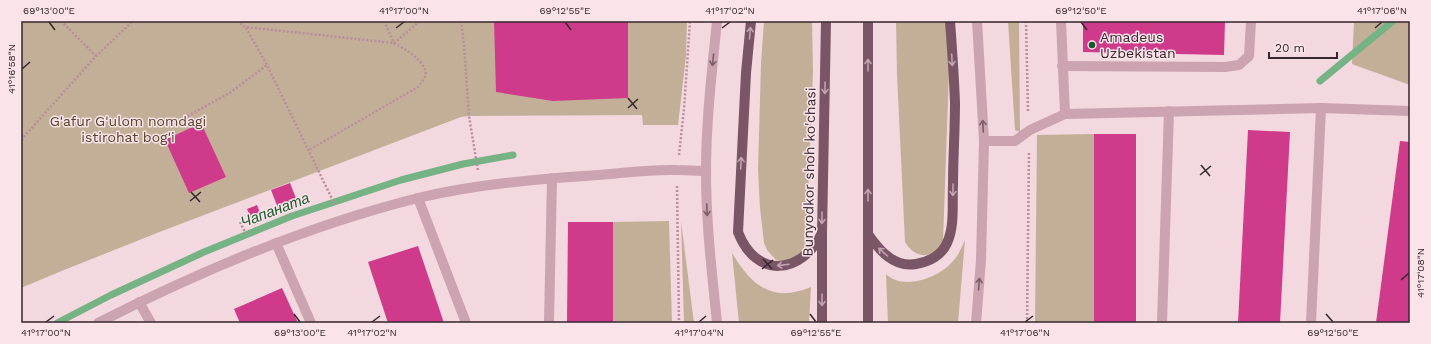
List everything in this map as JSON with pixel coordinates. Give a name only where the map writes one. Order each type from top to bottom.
[{"type":"main road","points":[[751,21],[746,73],[738,232],[745,245],[754,256],[766,264],[779,266],[793,264],[805,256],[814,246],[822,233]]},
{"type":"main road","name":"Bunyodkor shoh ko'chasi","points":[[822,323],[826,21]]},
{"type":"main road","points":[[868,21],[868,323]]},
{"type":"main road","points":[[868,234],[876,246],[885,255],[896,262],[908,265],[924,263],[930,260],[941,252],[947,244],[950,236],[952,217],[954,103],[950,21]]},
{"type":"street","points":[[717,21],[708,111],[706,171],[708,235],[717,323]]},
{"type":"street","points":[[976,323],[981,260],[984,141],[978,21]]},
{"type":"street","points":[[1061,21],[1065,114]]},
{"type":"street","points":[[1062,66],[1225,67],[1239,65],[1249,56],[1251,21]]},
{"type":"street","points":[[984,141],[1015,141],[1030,130],[1065,114],[1321,108],[1410,111]]},
{"type":"street","points":[[1311,323],[1321,108]]},
{"type":"street","points":[[1162,323],[1169,111]]},
{"type":"street","points":[[98,323],[139,302],[238,257],[341,220],[418,198],[479,187],[552,178],[677,170],[706,171]]},
{"type":"street","points":[[549,323],[552,178]]},
{"type":"street","points":[[418,198],[466,323]]},
{"type":"street","points":[[276,243],[311,323]]},
{"type":"street","points":[[139,302],[151,323]]},
{"type":"path","points":[[61,21],[96,56]]},
{"type":"path","points":[[21,140],[96,56],[133,21]]},
{"type":"path","points":[[237,21],[245,27],[267,65],[335,207]]},
{"type":"path","points":[[384,21],[394,43]]},
{"type":"path","points":[[394,43],[420,21]]},
{"type":"path","points":[[461,21],[469,116],[477,156],[478,171]]},
{"type":"path","points":[[679,323],[677,170],[684,109],[690,21]]},
{"type":"path","points":[[1026,21],[1027,93],[1030,130],[1027,323]]},
{"type":"path","points":[[245,27],[394,43],[414,55],[425,70],[425,76],[418,87],[309,150]]},
{"type":"path","points":[[177,122],[231,92],[267,65]]},
{"type":"path","points":[[240,222],[244,232]]},
{"type":"green space","name":"G'afur G'ulom nomdagi istirohat bog'i","points":[[21,21],[687,21],[686,56],[678,125],[643,125],[642,115],[461,117],[162,231],[21,288]]},
{"type":"green space","points":[[764,21],[812,21],[813,71],[806,248],[802,254],[783,262],[776,260],[767,250],[764,243],[760,208],[758,170],[761,64]]},
{"type":"green space","points":[[896,21],[946,21],[949,71],[943,242],[934,252],[924,255],[914,252],[905,242]]},
{"type":"green space","points":[[1008,21],[1019,21],[1020,132],[1015,130]]},
{"type":"green space","points":[[1354,21],[1410,21],[1410,85],[1352,64]]},
{"type":"green space","points":[[1094,134],[1094,323],[1035,323],[1037,135]]},
{"type":"green space","points":[[669,221],[672,323],[613,323],[613,222]]},
{"type":"green space","points":[[681,221],[694,323],[684,323]]},
{"type":"green space","points":[[965,240],[958,323],[888,323],[886,274],[893,279],[902,282],[911,282],[930,277],[939,273],[953,261]]},
{"type":"green space","points":[[732,253],[747,274],[764,288],[774,292],[785,293],[811,287],[809,323],[739,323]]},
{"type":"building","points":[[494,21],[628,21],[628,98],[553,101],[496,92]]},
{"type":"building","points":[[1083,21],[1225,21],[1224,55],[1083,52]]},
{"type":"building","points":[[201,123],[226,177],[189,193],[165,140]]},
{"type":"building","points":[[1248,130],[1290,132],[1280,323],[1238,323]]},
{"type":"building","points":[[1094,134],[1136,134],[1136,323],[1094,323]]},
{"type":"building","points":[[1400,141],[1410,142],[1410,323],[1376,323]]},
{"type":"building","points":[[290,183],[299,206],[280,213],[271,190]]},
{"type":"building","points":[[257,205],[263,221],[254,225],[247,209]]},
{"type":"building","points":[[568,222],[613,222],[613,323],[567,323]]},
{"type":"building","points":[[418,246],[444,323],[388,323],[368,262]]},
{"type":"building","points":[[282,288],[298,323],[240,323],[234,309]]},
{"type":"waterway","name":"Чапаната","points":[[1320,81],[1393,21]]},
{"type":"waterway","name":"Чапаната","points":[[57,323],[111,295],[204,252],[292,216],[401,180],[463,164],[513,155]]},
{"type":"place","name":"Amadeus Uzbekistan","points":[[1092,45]]}]
